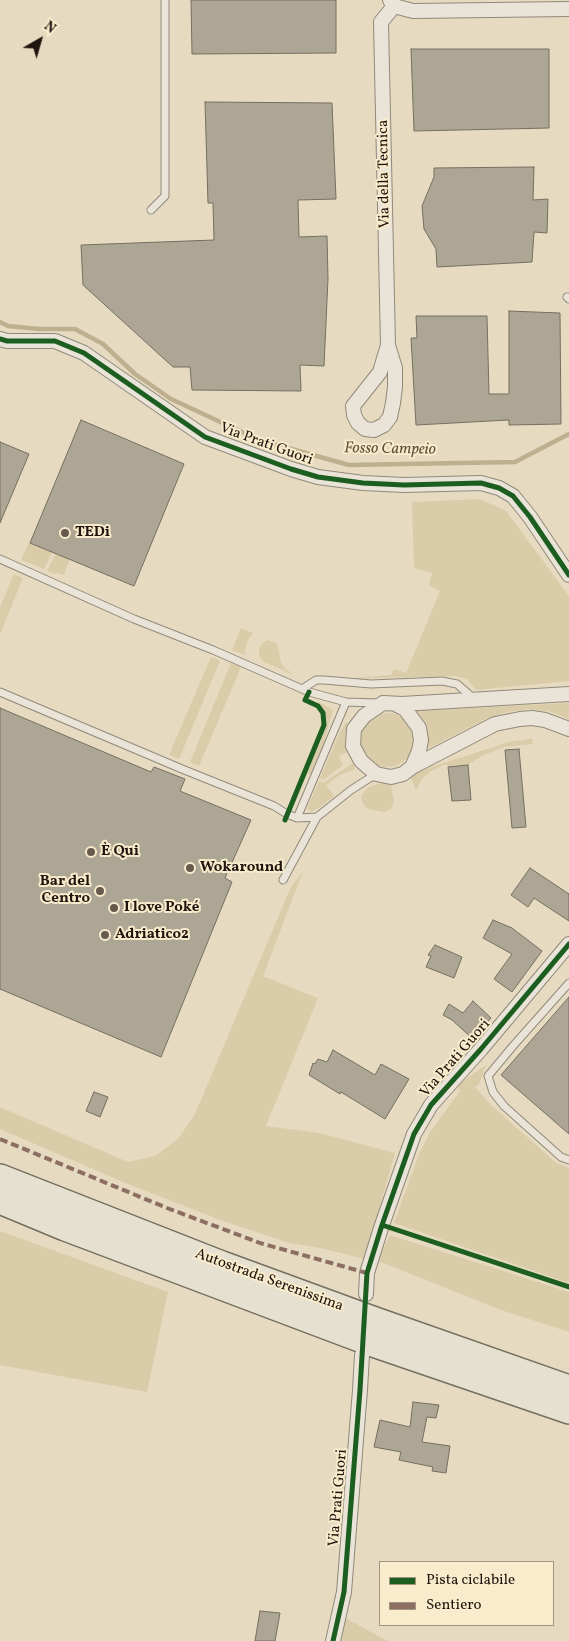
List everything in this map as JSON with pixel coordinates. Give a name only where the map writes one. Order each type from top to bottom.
[{"type":"highway","name":"Autostrada Serenissima","points":[[0,1177],[70,1206],[249,1274],[569,1388]]},
{"type":"highway","name":"Autostrada Serenissima","points":[[0,1201],[65,1228],[370,1343],[569,1411]]},
{"type":"street","name":"Via della Tecnica","points":[[388,345],[381,22],[392,3],[413,10],[569,9]]},
{"type":"street","name":"Via Prati Guori","points":[[0,339],[7,341],[54,341],[84,353],[205,437],[290,469],[318,477],[363,483],[404,485],[481,483],[499,488],[513,496],[530,516],[569,575]]},
{"type":"street","points":[[388,345],[395,368],[394,403],[390,418],[384,426],[374,430],[365,428],[358,423],[354,415],[353,406],[380,372],[388,345]]},
{"type":"street","points":[[569,694],[389,703],[364,716],[354,729],[353,746],[361,761],[376,774],[391,777],[403,774],[412,766],[495,724],[532,718],[545,720],[569,729]]},
{"type":"street","points":[[389,703],[405,709],[419,728],[421,740],[419,751],[412,766]]},
{"type":"street","name":"Via Prati Guori","points":[[366,1294],[367,1273],[414,1134],[431,1105],[493,1036],[569,944]]},
{"type":"street","name":"Via Prati Guori","points":[[333,1641],[344,1592],[362,1355]]},
{"type":"lane","points":[[151,210],[165,196],[165,0]]},
{"type":"lane","points":[[0,559],[134,619],[213,650],[302,689],[346,702],[389,703]]},
{"type":"lane","points":[[302,689],[316,680],[371,684],[442,681],[457,684],[475,700]]},
{"type":"lane","points":[[0,692],[274,806],[297,818],[317,817]]},
{"type":"lane","points":[[297,818],[346,702]]},
{"type":"lane","points":[[283,880],[317,817],[351,790],[376,774]]},
{"type":"lane","points":[[569,982],[488,1076],[493,1092],[504,1106],[561,1157],[569,1160]]},
{"type":"shaded area","points":[[480,499],[506,511],[569,596],[569,681],[476,690],[467,679],[455,676],[342,679],[391,675],[394,669],[406,673],[440,591],[429,585],[432,573],[414,568],[412,502]]},
{"type":"shaded area","points":[[29,542],[52,552],[44,569],[21,560]]},
{"type":"shaded area","points":[[56,553],[70,559],[64,575],[47,571]]},
{"type":"shaded area","points":[[14,574],[23,578],[0,634],[0,607]]},
{"type":"shaded area","points":[[241,628],[253,633],[245,649],[246,655],[232,650]]},
{"type":"shaded area","points":[[267,640],[276,643],[281,663],[294,675],[264,662],[259,656],[261,645]]},
{"type":"shaded area","points":[[211,657],[220,661],[179,759],[169,755]]},
{"type":"shaded area","points":[[231,663],[241,667],[199,766],[190,762]]},
{"type":"shaded area","points":[[317,701],[333,710],[322,749],[311,774],[307,773],[327,723],[326,715]]},
{"type":"shaded area","points":[[569,703],[569,719],[548,711],[529,709],[507,712],[486,719],[427,749],[427,731],[424,722],[416,711]]},
{"type":"shaded area","points":[[387,713],[397,715],[406,721],[412,730],[414,740],[412,750],[406,759],[397,765],[387,767],[377,765],[368,759],[362,750],[360,740],[362,730],[368,721],[377,715]]},
{"type":"shaded area","points":[[346,722],[347,752],[339,756],[343,765],[323,780],[320,778]]},
{"type":"shaded area","points":[[533,739],[532,744],[504,747],[482,756],[468,765],[448,767],[446,764],[431,771],[422,779],[416,790],[411,778],[391,786],[394,801],[391,809],[384,812],[368,809],[363,804],[361,797],[369,787],[509,742]]},
{"type":"shaded area","points":[[353,763],[355,769],[340,775],[326,785],[334,796],[311,812],[307,808],[319,781],[323,783]]},
{"type":"shaded area","points":[[303,871],[263,976],[318,998],[266,1126],[319,1133],[395,1153],[365,1259],[289,1243],[220,1220],[123,1182],[0,1129],[0,1107],[128,1162],[155,1156],[178,1139],[195,1114],[290,889]]},
{"type":"shaded area","points":[[486,1065],[479,1084],[475,1087],[489,1103],[555,1162],[569,1168],[569,1283],[394,1223],[419,1154],[430,1132],[460,1091],[457,1087]]},
{"type":"shaded area","points":[[0,1231],[168,1292],[147,1392],[0,1365]]},
{"type":"shaded area","points":[[390,1235],[569,1292],[569,1332],[501,1310],[378,1261]]},
{"type":"shaded area","points":[[345,1618],[388,1641],[339,1641]]},
{"type":"building","points":[[191,0],[336,0],[336,53],[192,54]]},
{"type":"building","points":[[411,49],[549,49],[549,128],[414,131]]},
{"type":"building","points":[[205,102],[332,103],[336,199],[298,200],[299,237],[327,236],[328,279],[324,366],[300,365],[301,391],[192,390],[190,367],[173,367],[83,285],[81,245],[214,240],[213,203],[208,203]]},
{"type":"building","points":[[534,167],[533,200],[548,199],[547,233],[534,232],[532,262],[437,267],[436,249],[424,229],[422,206],[434,177],[434,168]]},
{"type":"building","points":[[509,311],[560,313],[561,424],[509,425],[509,420],[416,425],[411,338],[417,338],[416,316],[487,316],[489,394],[509,394]]},
{"type":"building","points":[[81,420],[184,464],[134,586],[30,543]]},
{"type":"building","points":[[0,442],[29,454],[0,523]]},
{"type":"building","name":"Adriatico2","points":[[0,708],[151,772],[154,767],[185,779],[180,791],[251,820],[225,878],[232,882],[161,1057],[0,989]]},
{"type":"building","points":[[519,749],[526,827],[512,828],[505,750]]},
{"type":"building","points":[[468,765],[471,800],[452,801],[448,767]]},
{"type":"building","points":[[530,868],[569,894],[569,921],[534,898],[528,907],[511,895]]},
{"type":"building","points":[[493,920],[512,928],[542,951],[512,992],[494,979],[512,954],[483,938]]},
{"type":"building","points":[[435,945],[462,957],[454,978],[426,967],[431,956],[428,955]]},
{"type":"building","points":[[569,997],[569,1134],[501,1075]]},
{"type":"building","points":[[473,1001],[491,1018],[473,1039],[452,1020],[443,1015],[449,1004],[463,1013]]},
{"type":"building","points":[[333,1050],[375,1075],[381,1064],[409,1079],[385,1119],[309,1075],[313,1063],[315,1064],[318,1059],[327,1062]]},
{"type":"building","points":[[94,1092],[108,1097],[100,1117],[86,1111]]},
{"type":"building","points":[[413,1402],[439,1405],[436,1418],[427,1417],[422,1442],[450,1446],[446,1473],[432,1471],[433,1467],[399,1460],[401,1452],[374,1447],[380,1420],[410,1427]]},
{"type":"building","points":[[260,1611],[280,1613],[275,1641],[255,1641]]},
{"type":"waterway","name":"Fosso Campeio","points":[[0,322],[8,326],[39,329],[75,329],[103,344],[135,374],[171,399],[259,440],[349,465],[515,462],[569,434]]},
{"type":"marked path","points":[[0,1139],[167,1208],[260,1243],[367,1273]]},
{"type":"cycle path","points":[[0,339],[7,341],[55,341],[84,353],[205,437],[291,469],[318,477],[363,483],[404,485],[481,483],[499,488],[513,496],[530,517],[569,575]]},
{"type":"cycle path","points":[[285,820],[324,725],[323,713],[318,706],[305,700],[309,692]]},
{"type":"cycle path","points":[[333,1641],[344,1592],[367,1273],[382,1225],[414,1134],[431,1105],[481,1049],[569,944]]},
{"type":"cycle path","points":[[382,1225],[569,1287]]},
{"type":"place","name":"TEDi","points":[[65,533]]},
{"type":"place","name":"È Qui","points":[[91,852]]},
{"type":"place","name":"Wokaround","points":[[190,868]]},
{"type":"place","name":"Bar del Centro","points":[[100,891]]},
{"type":"place","name":"I love Poké","points":[[114,908]]},
{"type":"place","name":"Adriatico2","points":[[105,935]]}]
